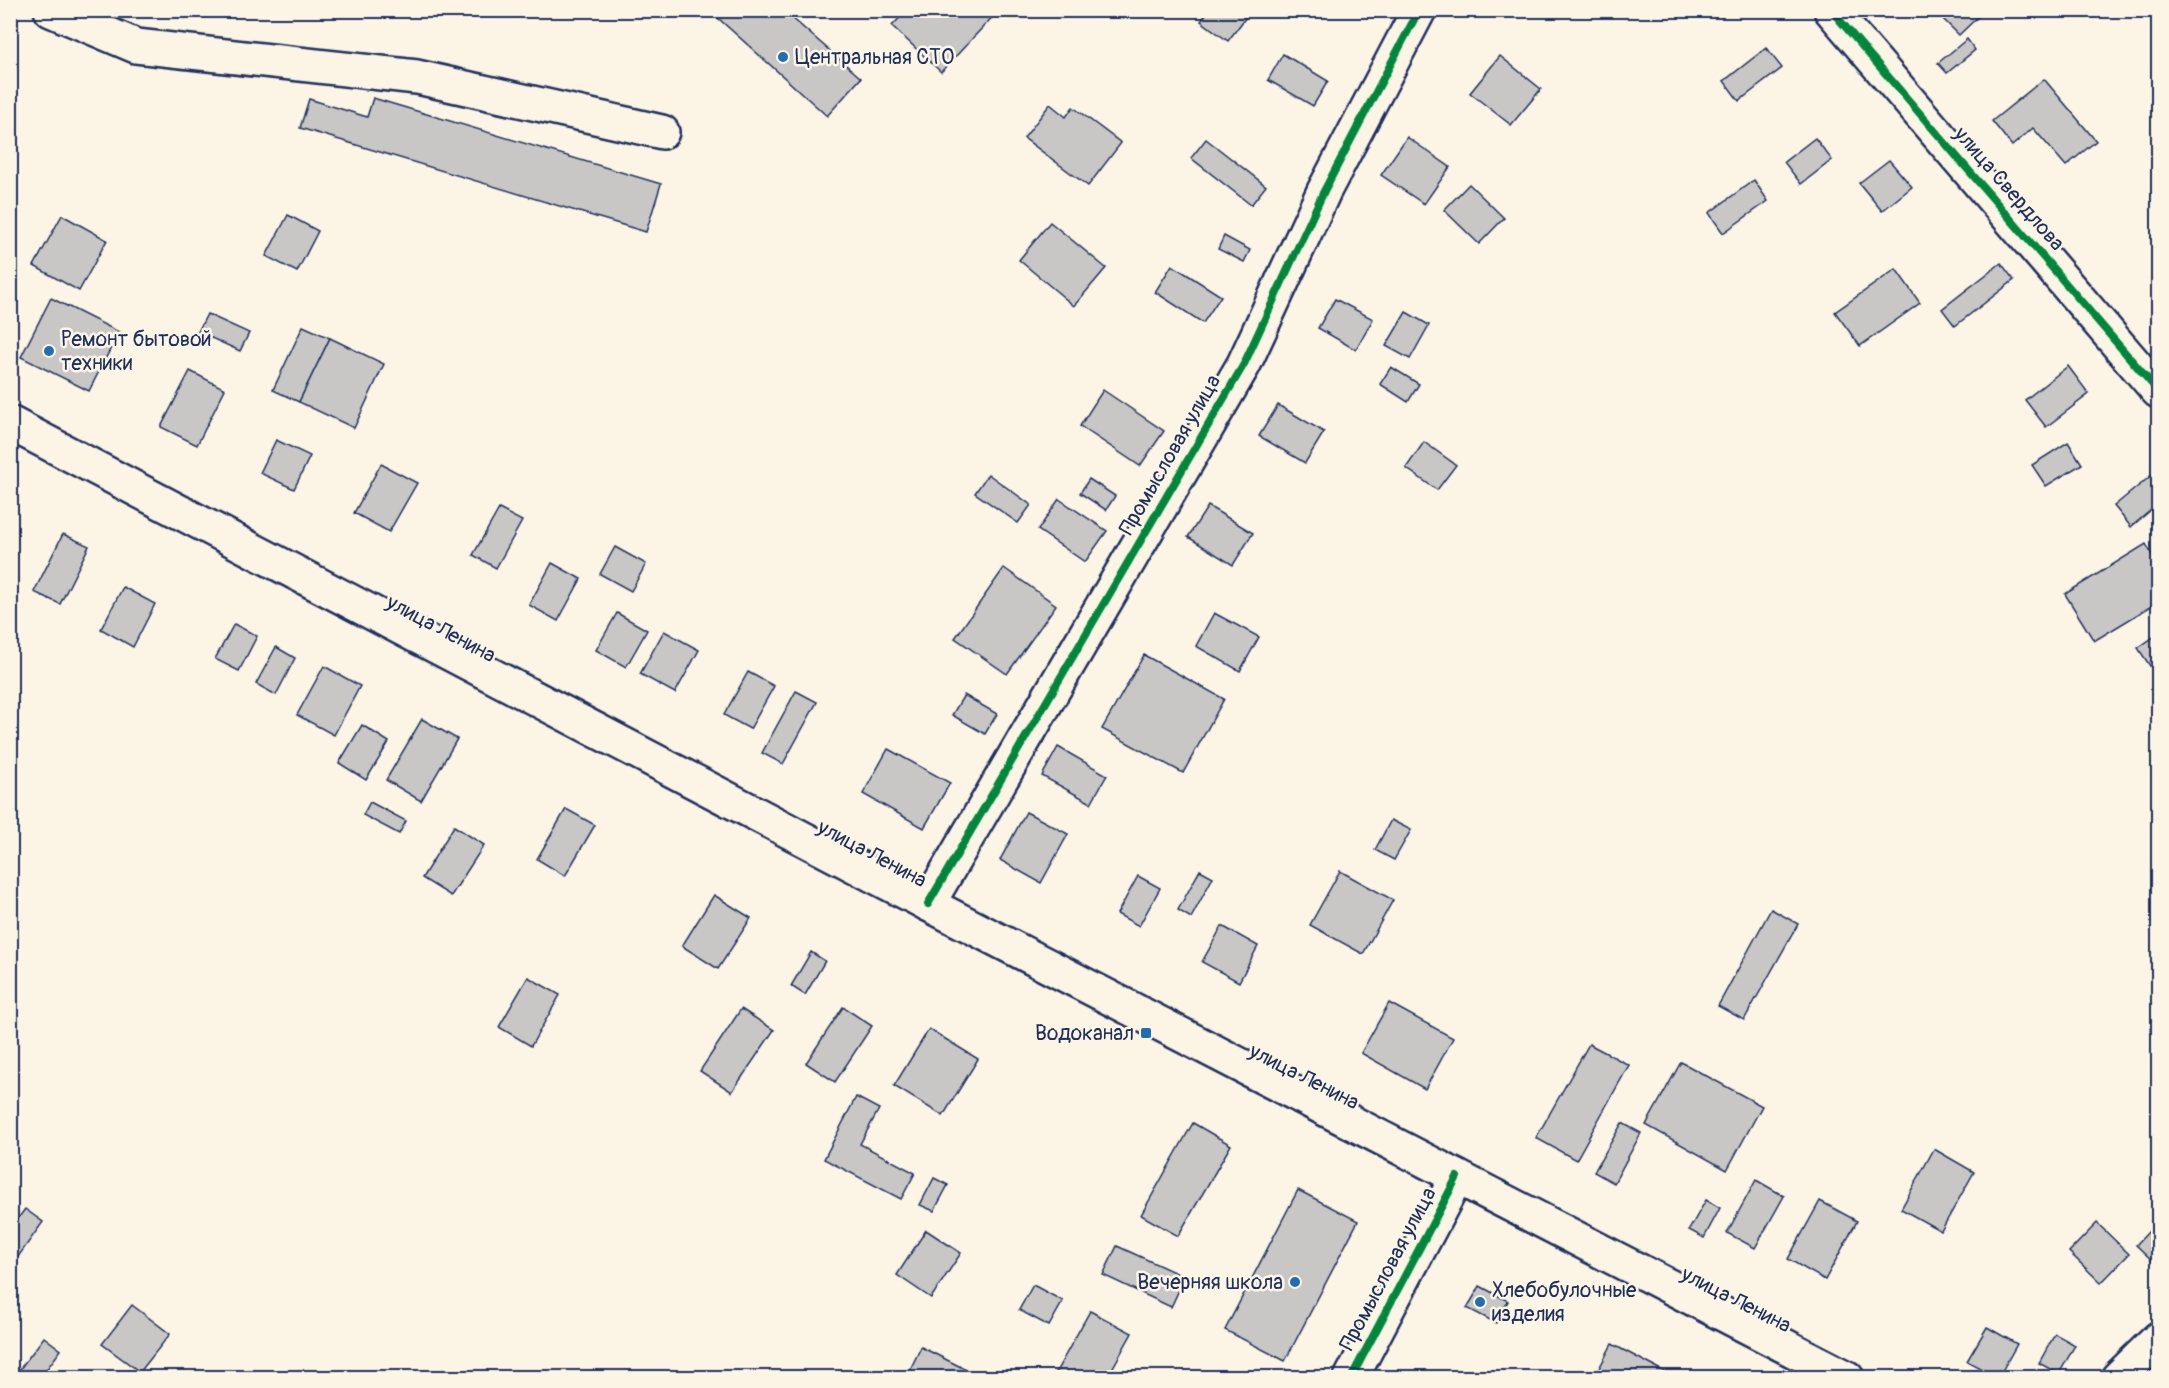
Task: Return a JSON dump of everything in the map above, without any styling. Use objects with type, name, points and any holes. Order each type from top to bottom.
[{"type":"main road","points":[[51,10],[136,46],[417,76],[662,132]]},
{"type":"main road","name":"Промысловая улица","points":[[928,904],[1244,364],[1324,191],[1419,10]]},
{"type":"main road","name":"улица Свердлова","points":[[1831,10],[2158,391]]},
{"type":"main road","name":"улица Ленина","points":[[10,423],[928,904],[1847,1377]]},
{"type":"main road","name":"Промысловая улица","points":[[1351,1377],[1457,1176]]},
{"type":"main road","points":[[2118,1377],[2158,1339]]},
{"type":"building","points":[[709,10],[783,10],[861,78],[827,116]]},
{"type":"building","points":[[907,10],[999,10],[941,72],[892,26]]},
{"type":"building","points":[[1209,10],[1238,10],[1246,17],[1228,41],[1201,21]]},
{"type":"building","points":[[1948,10],[1985,10],[1959,35],[1941,17]]},
{"type":"building","points":[[1967,39],[1975,50],[1947,73],[1938,63]]},
{"type":"building","points":[[1766,48],[1782,68],[1739,101],[1724,81]]},
{"type":"building","points":[[1283,54],[1328,81],[1313,106],[1268,80]]},
{"type":"building","points":[[1500,56],[1541,89],[1511,125],[1470,93]]},
{"type":"building","points":[[2044,79],[2096,141],[2066,166],[2033,128],[2012,146],[1992,121]]},
{"type":"building","points":[[373,98],[661,184],[646,232],[300,128],[309,99],[367,117]]},
{"type":"building","points":[[1050,104],[1066,117],[1073,107],[1121,143],[1088,186],[1024,138]]},
{"type":"building","points":[[1407,137],[1450,167],[1424,204],[1381,175]]},
{"type":"building","points":[[1815,138],[1832,160],[1801,184],[1784,162]]},
{"type":"building","points":[[1206,139],[1266,186],[1251,205],[1191,158]]},
{"type":"building","points":[[1889,160],[1912,187],[1882,211],[1859,183]]},
{"type":"building","points":[[1754,180],[1768,201],[1723,233],[1709,213]]},
{"type":"building","points":[[1469,184],[1504,218],[1479,244],[1444,210]]},
{"type":"building","points":[[62,215],[107,240],[79,291],[34,266]]},
{"type":"building","points":[[288,215],[318,231],[297,272],[266,256]]},
{"type":"building","points":[[1050,222],[1106,268],[1074,306],[1019,260]]},
{"type":"building","points":[[1224,236],[1250,250],[1244,262],[1218,249]]},
{"type":"building","points":[[2001,263],[2014,280],[1955,326],[1942,309]]},
{"type":"building","points":[[1172,265],[1221,296],[1203,323],[1155,292]]},
{"type":"building","points":[[1896,269],[1920,303],[1860,346],[1835,312]]},
{"type":"building","points":[[51,298],[119,332],[89,391],[21,357]]},
{"type":"building","points":[[1335,299],[1373,319],[1356,350],[1318,328]]},
{"type":"building","points":[[1406,312],[1429,325],[1410,359],[1386,346]]},
{"type":"building","points":[[207,314],[249,333],[240,351],[198,332]]},
{"type":"building","points":[[303,326],[330,338],[299,402],[273,390]]},
{"type":"building","points":[[330,338],[384,364],[354,428],[299,402]]},
{"type":"building","points":[[2068,366],[2089,394],[2046,427],[2025,400]]},
{"type":"building","points":[[1391,367],[1419,384],[1408,402],[1380,384]]},
{"type":"building","points":[[190,371],[225,389],[197,445],[161,427]]},
{"type":"building","points":[[1103,390],[1164,431],[1140,466],[1080,426]]},
{"type":"building","points":[[1278,405],[1324,432],[1305,463],[1259,436]]},
{"type":"building","points":[[276,440],[310,456],[294,489],[260,473]]},
{"type":"building","points":[[1424,442],[1456,465],[1437,490],[1406,468]]},
{"type":"building","points":[[2068,442],[2082,464],[2046,486],[2032,465]]},
{"type":"building","points":[[381,464],[417,483],[389,532],[354,513]]},
{"type":"building","points":[[2158,470],[2158,504],[2131,527],[2114,506]]},
{"type":"building","points":[[988,474],[1031,505],[1018,523],[975,493]]},
{"type":"building","points":[[1089,479],[1115,496],[1106,510],[1080,493]]},
{"type":"building","points":[[1059,499],[1107,531],[1085,562],[1038,530]]},
{"type":"building","points":[[1208,506],[1253,533],[1233,565],[1188,537]]},
{"type":"building","points":[[499,509],[522,521],[496,568],[473,555]]},
{"type":"building","points":[[63,534],[89,546],[60,604],[34,592]]},
{"type":"building","points":[[2146,544],[2158,565],[2158,602],[2094,641],[2065,594]]},
{"type":"building","points":[[615,547],[646,564],[631,591],[600,574]]},
{"type":"building","points":[[552,563],[581,579],[558,621],[529,605]]},
{"type":"building","points":[[1004,568],[1056,605],[1007,674],[955,638]]},
{"type":"building","points":[[123,587],[155,604],[133,647],[101,629]]},
{"type":"building","points":[[617,613],[647,630],[626,667],[596,650]]},
{"type":"building","points":[[1214,613],[1259,637],[1240,671],[1196,646]]},
{"type":"building","points":[[234,624],[257,636],[239,671],[215,659]]},
{"type":"building","points":[[664,631],[699,650],[675,693],[640,674]]},
{"type":"building","points":[[2158,634],[2158,678],[2138,648]]},
{"type":"building","points":[[276,647],[295,658],[276,695],[256,684]]},
{"type":"building","points":[[1144,655],[1224,699],[1183,773],[1102,729]]},
{"type":"building","points":[[324,666],[360,686],[334,735],[297,715]]},
{"type":"building","points":[[748,672],[774,686],[750,729],[724,715]]},
{"type":"building","points":[[796,691],[817,702],[783,764],[762,753]]},
{"type":"building","points":[[964,695],[997,714],[985,734],[952,715]]},
{"type":"building","points":[[422,719],[457,739],[421,801],[386,780]]},
{"type":"building","points":[[362,725],[389,742],[366,780],[339,763]]},
{"type":"building","points":[[1058,747],[1107,775],[1091,803],[1042,776]]},
{"type":"building","points":[[888,749],[950,783],[924,828],[863,794]]},
{"type":"building","points":[[370,802],[406,821],[399,834],[363,815]]},
{"type":"building","points":[[566,809],[595,825],[565,876],[537,859]]},
{"type":"building","points":[[1026,812],[1068,834],[1041,883],[1000,860]]},
{"type":"building","points":[[1391,820],[1411,830],[1394,860],[1375,850]]},
{"type":"building","points":[[454,826],[484,845],[451,896],[422,878]]},
{"type":"building","points":[[1200,870],[1213,877],[1191,918],[1178,910]]},
{"type":"building","points":[[1340,871],[1393,900],[1363,954],[1310,925]]},
{"type":"building","points":[[1138,876],[1160,888],[1139,926],[1117,914]]},
{"type":"building","points":[[714,895],[751,918],[718,969],[682,946]]},
{"type":"building","points":[[1771,909],[1798,924],[1744,1020],[1718,1006]]},
{"type":"building","points":[[1222,926],[1258,946],[1239,982],[1202,962]]},
{"type":"building","points":[[811,952],[825,961],[805,995],[791,986]]},
{"type":"building","points":[[528,977],[560,995],[531,1046],[499,1027]]},
{"type":"building","points":[[1389,1003],[1453,1038],[1425,1089],[1361,1053]]},
{"type":"building","points":[[843,1007],[872,1026],[835,1082],[806,1063]]},
{"type":"building","points":[[741,1009],[774,1030],[732,1092],[700,1071]]},
{"type":"building","points":[[929,1029],[978,1059],[943,1116],[894,1086]]},
{"type":"building","points":[[1589,1044],[1629,1065],[1576,1160],[1536,1138]]},
{"type":"building","points":[[1681,1062],[1762,1106],[1727,1170],[1646,1125]]},
{"type":"building","points":[[856,1097],[879,1109],[860,1144],[915,1173],[901,1199],[824,1159]]},
{"type":"building","points":[[1193,1123],[1231,1145],[1178,1236],[1141,1215]]},
{"type":"building","points":[[1622,1123],[1641,1133],[1614,1183],[1594,1172]]},
{"type":"building","points":[[1934,1149],[1974,1172],[1941,1231],[1901,1209]]},
{"type":"building","points":[[934,1178],[948,1185],[934,1211],[920,1205]]},
{"type":"building","points":[[1756,1180],[1784,1196],[1755,1248],[1727,1233]]},
{"type":"building","points":[[1298,1190],[1358,1221],[1285,1361],[1225,1330]]},
{"type":"building","points":[[1706,1200],[1720,1208],[1704,1238],[1689,1230]]},
{"type":"building","points":[[1820,1201],[1857,1221],[1825,1280],[1788,1259]]},
{"type":"building","points":[[25,1209],[43,1222],[15,1261],[10,1257],[10,1229]]},
{"type":"building","points":[[2097,1223],[2129,1254],[2101,1283],[2069,1252]]},
{"type":"building","points":[[926,1230],[961,1253],[931,1298],[897,1275]]},
{"type":"building","points":[[2150,1230],[2158,1238],[2158,1266],[2136,1245]]},
{"type":"building","points":[[1117,1246],[1185,1277],[1171,1307],[1103,1275]]},
{"type":"building","points":[[1033,1285],[1063,1301],[1049,1326],[1019,1310]]},
{"type":"building","points":[[1480,1286],[1508,1301],[1496,1323],[1467,1308]]},
{"type":"building","points":[[132,1305],[170,1334],[140,1372],[102,1344]]},
{"type":"building","points":[[1090,1311],[1132,1333],[1107,1378],[1066,1378],[1056,1372]]},
{"type":"building","points":[[1987,1327],[2017,1344],[1998,1378],[1967,1361]]},
{"type":"building","points":[[2055,1334],[2075,1345],[2059,1374],[2039,1363]]},
{"type":"building","points":[[44,1337],[61,1350],[40,1378],[13,1378]]},
{"type":"building","points":[[1612,1344],[1676,1378],[1594,1378]]},
{"type":"building","points":[[921,1347],[983,1378],[906,1378]]},
{"type":"cycle path","points":[[928,904],[1244,364],[1324,191],[1419,10]]},
{"type":"cycle path","points":[[1831,10],[2158,391]]},
{"type":"cycle path","points":[[1351,1378],[1457,1177]]},
{"type":"place","name":"Центральная СТО","points":[[783,57]]},
{"type":"place","name":"Ремонт бытовой техники","points":[[49,351]]},
{"type":"place","name":"Водоканал","points":[[1146,1033]]},
{"type":"place","name":"Вечерняя школа","points":[[1295,1282]]},
{"type":"place","name":"Хлебобулочные изделия","points":[[1480,1302]]}]
